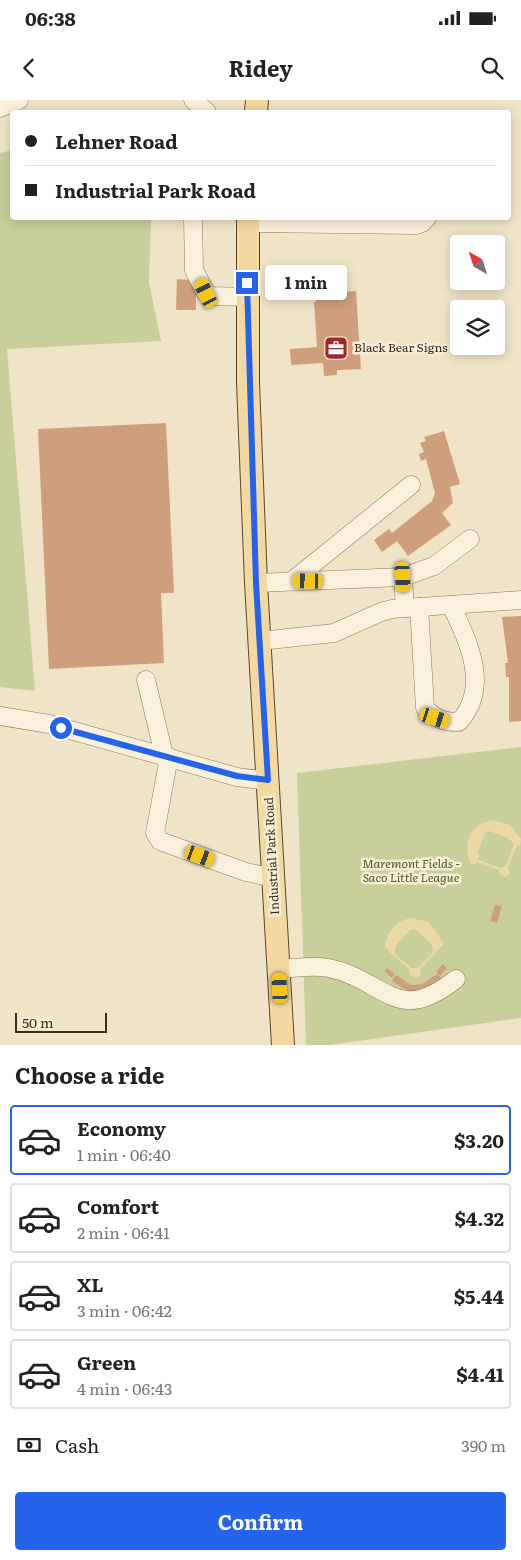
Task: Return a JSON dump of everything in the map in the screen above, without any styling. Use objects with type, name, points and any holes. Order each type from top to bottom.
[{"type":"main road","name":"Industrial Park Road","points":[[248,220],[247,297],[256,583],[283,1045]]},
{"type":"street","points":[[0,108],[19,100]]},
{"type":"street","points":[[193,100],[205,110]]},
{"type":"street","points":[[193,220],[194,270],[206,293],[210,296],[247,297]]},
{"type":"street","points":[[248,220],[324,220],[417,225],[425,220]]},
{"type":"street","points":[[292,581],[411,485]]},
{"type":"street","points":[[256,583],[403,577],[434,566],[470,539]]},
{"type":"street","points":[[403,577],[412,607],[425,708],[435,718],[446,722],[459,722],[468,712],[471,703],[475,670],[471,650],[451,605]]},
{"type":"street","points":[[260,641],[334,633],[380,612],[412,607],[521,600]]},
{"type":"street","points":[[146,680],[166,756],[155,833],[160,841],[246,872],[274,878]]},
{"type":"street","points":[[0,716],[49,724],[237,776],[268,780]]},
{"type":"street","points":[[279,970],[309,966],[330,968],[395,997],[412,1001],[433,995],[456,979]]},
{"type":"green space","points":[[10,150],[10,220],[151,220],[149,282],[161,341],[7,349],[35,691],[0,687],[0,153]]},
{"type":"green space","name":"Maremont Fields - Saco Little League","points":[[521,747],[521,1018],[330,1045],[306,1045],[297,773]]},
{"type":"sand","points":[[493,820],[510,825],[521,839],[520,846],[517,845],[508,867],[510,873],[506,877],[500,874],[499,870],[477,862],[475,865],[471,864],[468,857],[467,849],[470,836],[474,830],[485,822]],"holes":[[[489,831],[508,838],[514,844],[506,866],[500,868],[478,860],[480,855],[477,853],[485,833]]]},
{"type":"sand","points":[[411,918],[429,922],[444,944],[420,969],[421,974],[417,978],[410,975],[410,970],[385,948],[389,932],[405,919]],"holes":[[[415,929],[432,945],[433,952],[418,968],[411,968],[395,954],[395,947],[410,930]]]},
{"type":"building","points":[[177,279],[196,280],[196,310],[176,310]]},
{"type":"building","points":[[356,291],[361,369],[337,370],[337,375],[324,376],[323,363],[291,365],[290,349],[317,347],[315,294]]},
{"type":"building","points":[[166,423],[174,593],[161,593],[164,663],[49,669],[38,429]]},
{"type":"building","points":[[444,431],[460,484],[450,487],[453,503],[442,513],[451,525],[408,556],[397,541],[382,552],[374,540],[389,529],[392,533],[432,501],[435,493],[426,459],[421,461],[419,454],[424,452],[420,443],[426,441],[424,437]]},
{"type":"building","points":[[521,616],[521,721],[509,722],[509,677],[506,677],[505,663],[508,663],[502,617]]},
{"type":"building","points":[[495,905],[502,906],[497,923],[490,921]]},
{"type":"building","points":[[443,964],[447,968],[440,976],[436,972]]},
{"type":"building","points":[[387,968],[395,974],[392,978],[384,971]]},
{"type":"building","points":[[437,974],[441,978],[425,990],[409,992],[392,981],[396,975],[411,985],[422,984]]},
{"type":"place","name":"Black Bear Signs","points":[[336,348]]},
{"type":"route","points":[[61,728],[237,776],[268,780],[256,583],[248,383],[247,283]]}]
